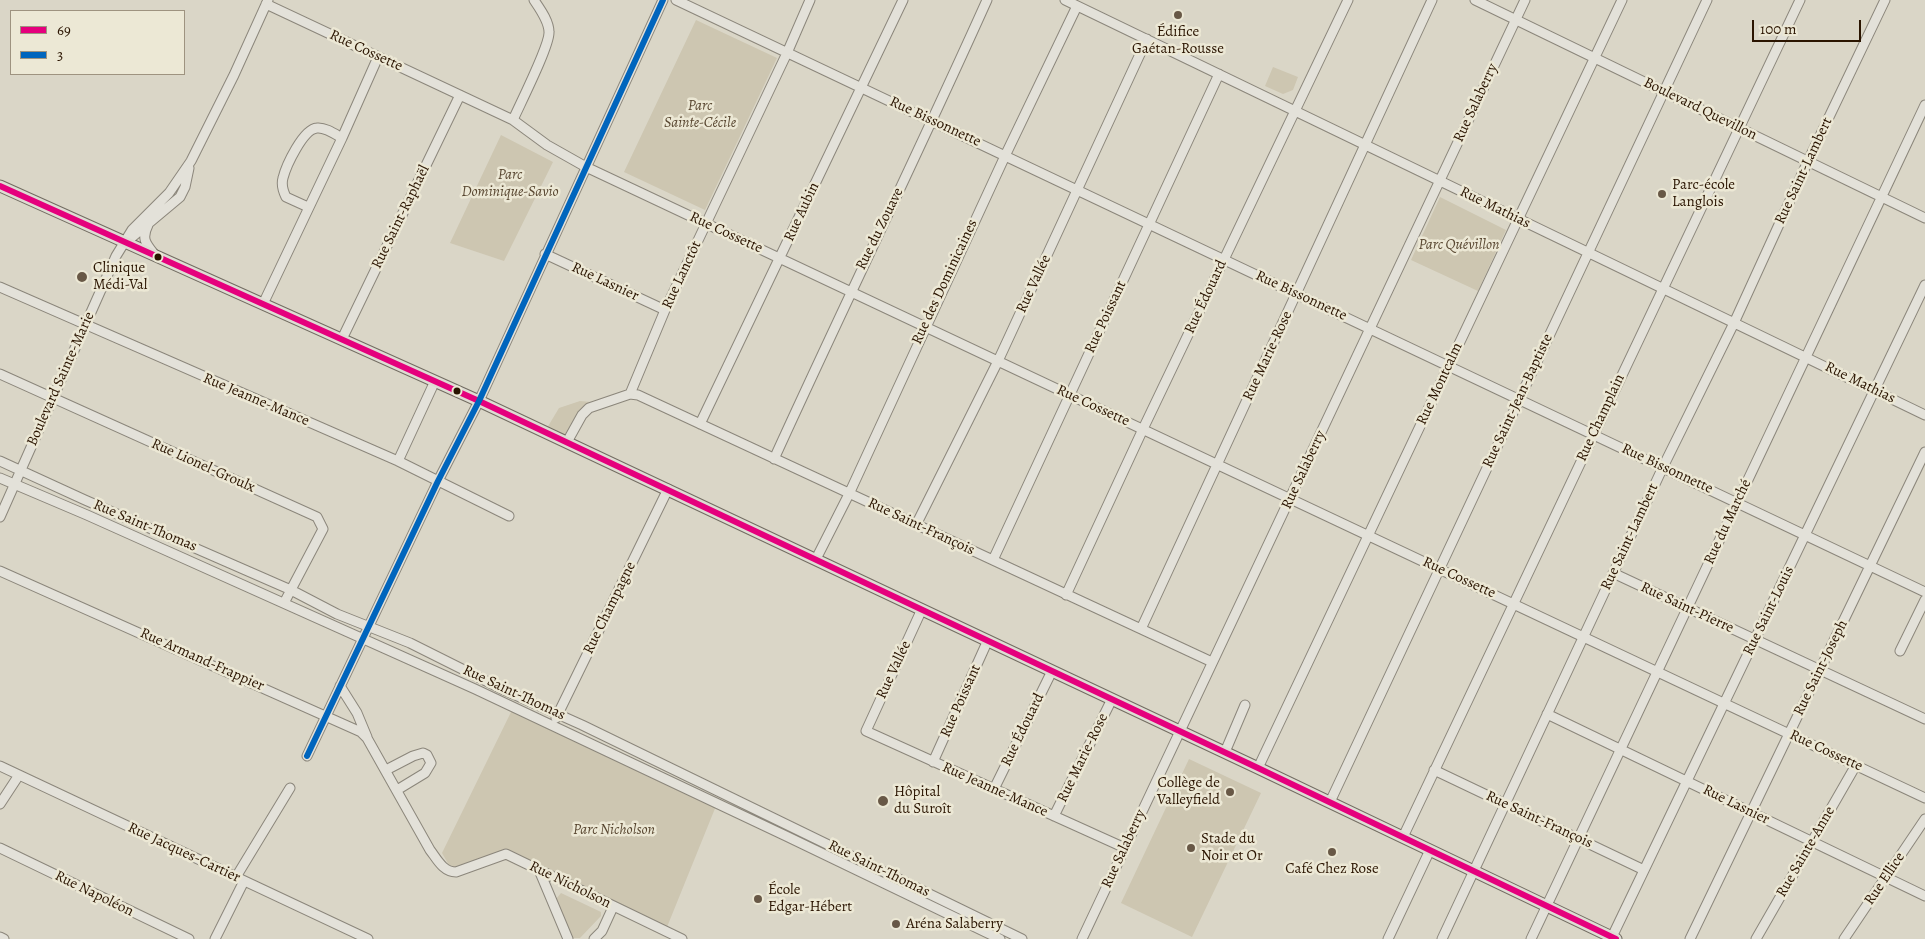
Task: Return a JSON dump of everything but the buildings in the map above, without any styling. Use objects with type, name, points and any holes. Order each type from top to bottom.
[{"type":"main road","points":[[0,186],[479,400],[1614,938]]},
{"type":"street","points":[[513,120],[550,33],[547,21],[534,0]]},
{"type":"street","points":[[308,756],[438,481],[479,400],[663,0]]},
{"type":"street","name":"Rue Bissonnette","points":[[676,0],[1925,592]]},
{"type":"street","name":"Rue Lanctôt","points":[[630,394],[665,310],[787,53],[810,0]]},
{"type":"street","name":"Rue Aubin","points":[[700,424],[903,0]]},
{"type":"street","name":"Rue du Zouave","points":[[774,459],[987,0]]},
{"type":"street","name":"Rue Mathias","points":[[1065,0],[1925,415]]},
{"type":"street","name":"Rue Édouard","points":[[1066,595],[1143,429],[1348,0]]},
{"type":"street","name":"Rue Marie-Rose","points":[[1141,629],[1432,0]]},
{"type":"street","name":"Boulevard Quevillon","points":[[1475,0],[1925,218]]},
{"type":"street","name":"Rue Salaberry","points":[[1082,939],[1525,0]]},
{"type":"street","name":"Rue Montcalm","points":[[1258,768],[1622,0]]},
{"type":"street","name":"Rue Saint-Jean-Baptiste","points":[[1330,802],[1707,0]]},
{"type":"street","name":"Rue Champlain","points":[[1402,837],[1800,0]]},
{"type":"street","name":"Rue Saint-Lambert","points":[[1442,939],[1583,636],[1734,323],[1808,161],[1885,0]]},
{"type":"street","name":"Rue Cossette","points":[[267,2],[378,57],[513,120],[547,144],[586,167],[1925,798]]},
{"type":"street","name":"Boulevard Sainte-Marie","points":[[0,517],[116,256],[132,230],[168,193],[191,161],[234,75],[267,2]]},
{"type":"street","name":"Rue des Dominicaines","points":[[816,559],[849,494],[924,326],[1077,6]]},
{"type":"street","name":"Rue Vallée","points":[[916,525],[998,361],[1147,40]]},
{"type":"street","points":[[263,304],[342,138],[378,57]]},
{"type":"street","name":"Rue Poissant","points":[[993,560],[1219,74]]},
{"type":"street","name":"Rue Saint-Raphaël","points":[[342,339],[460,95]]},
{"type":"street","name":"Rue du Marché","points":[[1531,939],[1925,104]]},
{"type":"street","points":[[308,207],[286,197],[282,187],[282,179],[300,140],[306,133],[315,128],[322,128],[342,138]]},
{"type":"street","name":"Boulevard Sainte-Marie","points":[[125,242],[180,196],[185,187],[191,161]]},
{"type":"street","points":[[149,223],[144,233],[145,241],[155,256]]},
{"type":"street","name":"Rue Lasnier","points":[[545,254],[665,310]]},
{"type":"street","name":"Rue Saint-Louis","points":[[1614,938],[1644,870],[1925,285]]},
{"type":"street","name":"Rue Jeanne-Mance","points":[[0,287],[85,326],[398,461],[509,516]]},
{"type":"street","name":"Rue Lionel-Groulx","points":[[0,374],[317,517],[323,529],[284,603]]},
{"type":"street","points":[[398,461],[435,381]]},
{"type":"street","points":[[567,442],[582,415],[589,408],[630,394]]},
{"type":"street","name":"Rue Saint-François","points":[[630,394],[638,395],[1212,662]]},
{"type":"street","name":"Rue Saint-Joseph","points":[[1690,939],[1925,452]]},
{"type":"street","name":"Rue Saint-Thomas","points":[[0,460],[85,500],[291,590],[337,614],[410,644],[582,725],[1022,939]]},
{"type":"street","name":"Rue Saint-Thomas","points":[[0,478],[284,603],[552,726],[716,803],[988,937],[1000,939]]},
{"type":"street","name":"Rue Champagne","points":[[552,726],[668,489]]},
{"type":"street","name":"Rue Armand-Frappier","points":[[0,571],[326,716],[361,732],[368,738]]},
{"type":"street","name":"Rue Saint-Pierre","points":[[1613,573],[1925,719]]},
{"type":"street","points":[[1900,651],[1925,600]]},
{"type":"street","name":"Rue Vallée","points":[[866,731],[922,609]]},
{"type":"street","name":"Rue Poissant","points":[[933,762],[988,640]]},
{"type":"street","name":"Rue Édouard","points":[[994,789],[1052,671]]},
{"type":"street","points":[[340,686],[357,713],[368,738],[397,790],[424,773],[430,763],[429,758],[427,755],[419,754],[386,770]]},
{"type":"street","name":"Rue Marie-Rose","points":[[1054,816],[1112,699]]},
{"type":"street","points":[[1225,752],[1246,705]]},
{"type":"street","name":"Rue Lasnier","points":[[1547,714],[1925,896]]},
{"type":"street","name":"Rue Jeanne-Mance","points":[[866,731],[1125,848]]},
{"type":"street","name":"Rue Sainte-Anne","points":[[1756,939],[1856,765]]},
{"type":"street","name":"Rue Jacques-Cartier","points":[[0,766],[368,939]]},
{"type":"street","name":"Rue Saint-François","points":[[1434,770],[1644,870]]},
{"type":"street","points":[[0,804],[20,775]]},
{"type":"street","points":[[215,939],[240,879],[290,788]]},
{"type":"street","name":"Rue Nicholson","points":[[397,790],[440,863],[451,872],[456,872],[502,854],[540,870],[672,937],[682,939]]},
{"type":"street","points":[[716,803],[721,793]]},
{"type":"street","name":"Rue Ellice","points":[[1844,939],[1887,878],[1925,819]]},
{"type":"street","name":"Rue Napoléon","points":[[0,848],[189,939]]},
{"type":"street","points":[[1388,939],[1430,850]]},
{"type":"street","points":[[540,870],[568,939]]},
{"type":"street","points":[[594,939],[602,932],[613,907]]},
{"type":"street","points":[[0,937],[4,939]]},
{"type":"green space","name":"Parc Sainte-Cécile","points":[[696,20],[777,58],[705,210],[624,172]]},
{"type":"green space","points":[[1273,67],[1298,77],[1293,90],[1283,94],[1265,86]]},
{"type":"green space","name":"Parc Dominique-Savio","points":[[501,135],[553,162],[504,261],[450,243]]},
{"type":"green space","name":"Parc Quévillon","points":[[1440,197],[1506,230],[1478,291],[1411,260]]},
{"type":"green space","points":[[580,401],[591,402],[580,414],[567,437],[547,428],[559,408]]},
{"type":"green space","name":"Parc Nicholson","points":[[512,710],[716,806],[667,927],[506,851],[456,872],[450,867],[442,853]]},
{"type":"green space","name":"Stade du Noir et Or","points":[[1189,759],[1261,793],[1192,937],[1121,903]]},
{"type":"green space","points":[[561,893],[601,912],[601,916],[580,938],[572,938],[557,906],[556,899]]},
{"type":"transit line","name":"3","points":[[307,756],[438,481],[479,401],[663,0]]},
{"type":"transit line","name":"69","points":[[0,186],[479,401],[1616,939]]},
{"type":"place","name":"Édifice Gaétan-Rousse","points":[[1178,15]]},
{"type":"place","name":"Parc-école Langlois","points":[[1662,194]]},
{"type":"place","name":"Clinique Médi-Val","points":[[82,277]]},
{"type":"place","name":"Collège de Valleyfield","points":[[1230,792]]},
{"type":"place","name":"Hôpital du Suroît","points":[[883,801]]},
{"type":"place","name":"Stade du Noir et Or","points":[[1191,848]]},
{"type":"place","name":"Café Chez Rose","points":[[1332,852]]},
{"type":"place","name":"École Edgar-Hébert","points":[[758,899]]},
{"type":"place","name":"Aréna Salaberry","points":[[896,924]]}]
